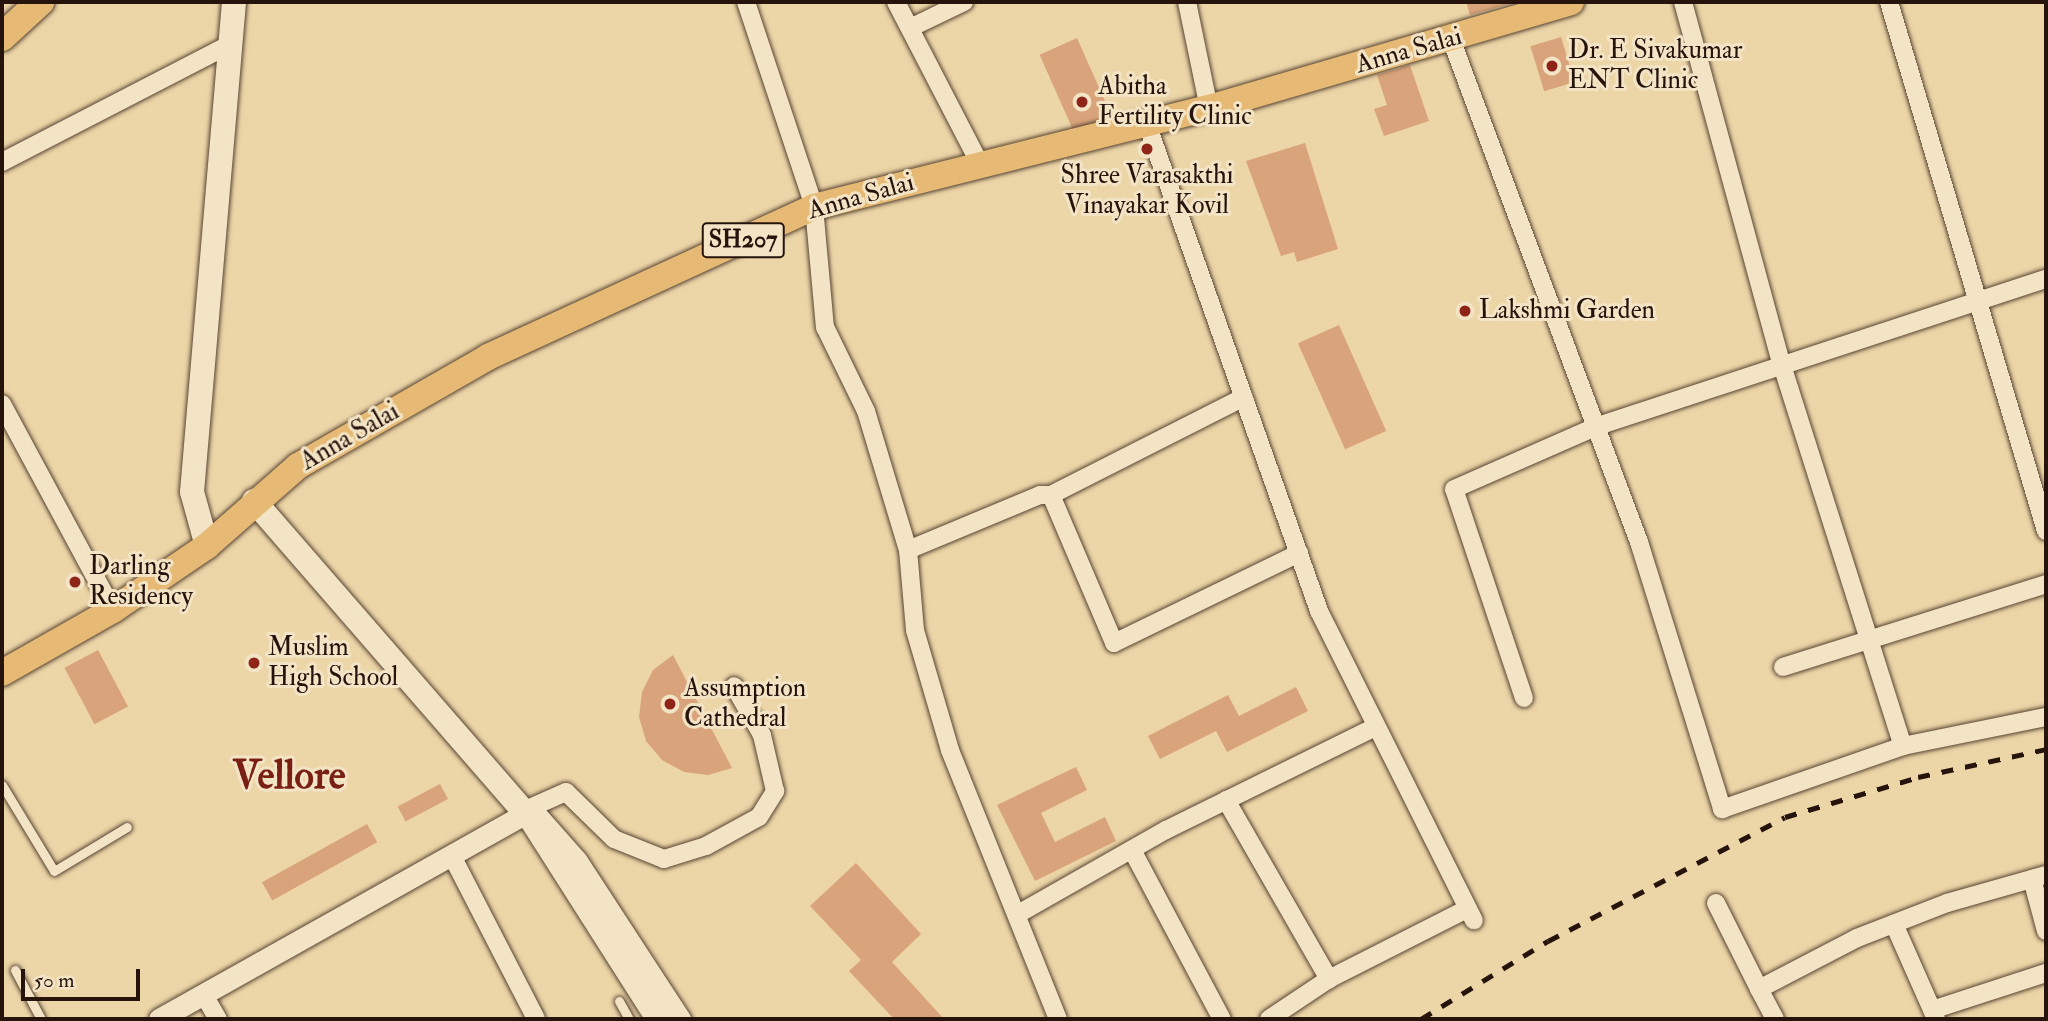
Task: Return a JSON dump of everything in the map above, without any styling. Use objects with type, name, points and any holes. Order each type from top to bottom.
[{"type":"highway","points":[[2,37],[40,2]]},
{"type":"main road","points":[[206,547],[192,492],[233,43],[234,2]]},
{"type":"main road","name":"Anna Salai","points":[[2,673],[113,610],[206,547],[254,501],[298,466],[488,357],[814,207],[1146,121],[1209,108],[1451,39],[1567,2]]},
{"type":"main road","points":[[254,501],[542,834],[658,1019]]},
{"type":"street","points":[[746,2],[814,207],[825,327],[866,411],[908,550],[915,630],[950,750],[1058,1019]]},
{"type":"street","points":[[896,2],[980,164]]},
{"type":"street","points":[[911,28],[964,2]]},
{"type":"street","points":[[1186,2],[1209,108]]},
{"type":"street","points":[[1684,2],[1781,362],[1903,746]]},
{"type":"street","points":[[1889,2],[1980,298],[2046,531]]},
{"type":"street","points":[[1451,39],[1639,542],[1722,809],[1903,746],[2046,717]]},
{"type":"street","points":[[2,162],[233,43]]},
{"type":"street","points":[[1146,121],[1319,611],[1471,915],[1329,979],[1269,1019]]},
{"type":"street","points":[[1524,698],[1454,489],[1597,428],[1781,362],[2046,279]]},
{"type":"street","points":[[908,550],[1040,495],[1051,495],[1244,397]]},
{"type":"street","points":[[2,404],[113,610]]},
{"type":"street","points":[[1051,495],[1114,643],[1299,553]]},
{"type":"street","points":[[1783,667],[2046,584]]},
{"type":"street","points":[[159,1019],[452,856],[523,811],[566,792],[614,839],[664,859],[706,846],[759,817],[775,791],[762,734],[734,687]]},
{"type":"street","points":[[1018,914],[1226,800],[1375,727]]},
{"type":"street","points":[[1226,800],[1329,979]]},
{"type":"street","points":[[523,811],[539,814],[578,861],[680,1019]]},
{"type":"street","points":[[1132,850],[1222,1019]]},
{"type":"street","points":[[452,856],[536,1019]]},
{"type":"street","points":[[1759,989],[1894,924],[2039,877],[2046,930]]},
{"type":"street","points":[[1716,903],[1775,1019]]},
{"type":"street","points":[[1894,924],[1934,1015],[2046,973]]},
{"type":"street","points":[[204,995],[218,1019]]},
{"type":"lane","points":[[2,785],[54,872],[127,827]]},
{"type":"lane","points":[[15,970],[40,1019]]},
{"type":"lane","points":[[619,1001],[629,1019]]},
{"type":"building","points":[[1466,2],[1516,2],[1470,15]]},
{"type":"building","points":[[1561,37],[1575,82],[1544,91],[1530,46]]},
{"type":"building","points":[[1077,38],[1112,116],[1074,132],[1040,55]]},
{"type":"building","points":[[1410,65],[1429,121],[1384,136],[1374,109],[1387,105],[1377,75]]},
{"type":"building","points":[[1305,143],[1338,249],[1297,262],[1294,252],[1281,256],[1246,161]]},
{"type":"building","points":[[1339,325],[1386,431],[1345,449],[1298,343]]},
{"type":"building","points":[[98,650],[128,707],[94,724],[64,668]]},
{"type":"building","name":"Assumption Cathedral","points":[[673,655],[732,768],[708,775],[684,772],[662,760],[646,741],[639,717],[642,692],[653,670]]},
{"type":"building","points":[[1296,687],[1308,711],[1227,752],[1216,731],[1160,759],[1148,736],[1228,695],[1239,716]]},
{"type":"building","points":[[1076,767],[1087,790],[1041,813],[1055,842],[1105,817],[1116,841],[1035,881],[997,805]]},
{"type":"building","points":[[440,784],[448,799],[406,822],[398,807]]},
{"type":"building","points":[[367,824],[377,842],[272,901],[262,882]]},
{"type":"building","points":[[856,863],[921,934],[892,962],[944,1019],[894,1019],[849,971],[861,960],[810,906]]},
{"type":"railway","points":[[1421,1019],[1548,941],[1785,817],[1918,777],[2046,749]]},
{"type":"place","name":"Dr. E Sivakumar ENT Clinic","points":[[1552,66]]},
{"type":"place","name":"Abitha Fertility Clinic","points":[[1082,102]]},
{"type":"place","name":"Shree Varasakthi Vinayakar Kovil","points":[[1147,149]]},
{"type":"place","name":"Lakshmi Garden","points":[[1465,311]]},
{"type":"place","name":"Darling Residency","points":[[75,582]]},
{"type":"place","name":"Muslim High School","points":[[254,663]]},
{"type":"place","name":"Assumption Cathedral","points":[[670,704]]},
{"type":"district","name":"Vellore","points":[[289,776]]}]
